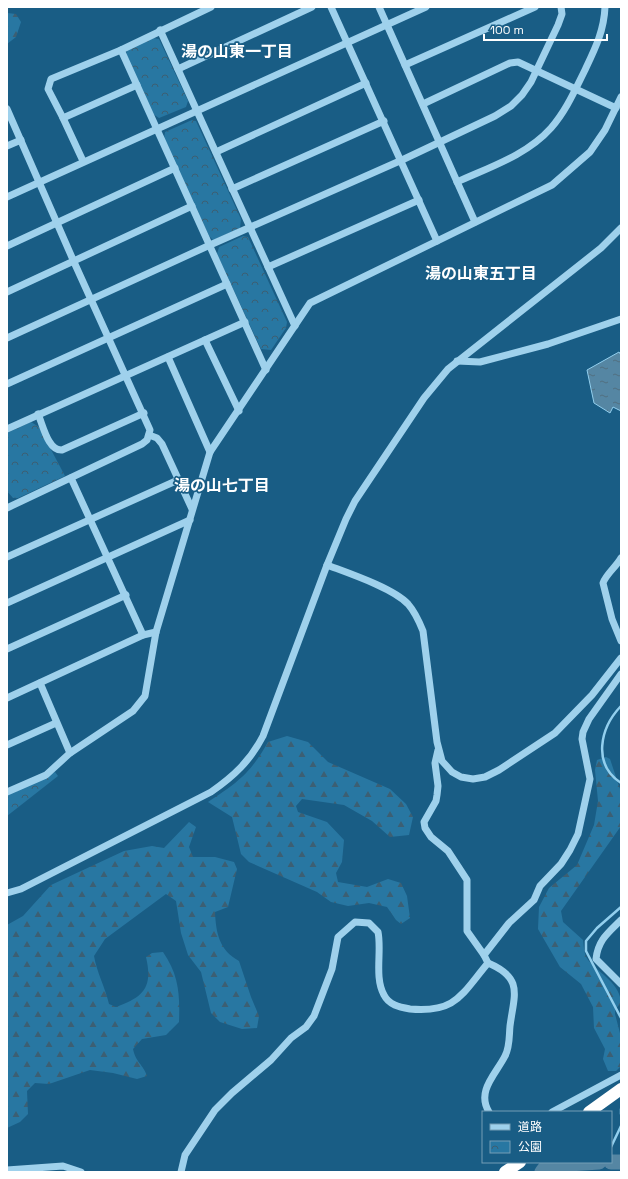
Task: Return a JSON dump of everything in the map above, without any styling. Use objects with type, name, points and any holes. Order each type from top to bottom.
[{"type":"highway","points":[[590,1111],[621,1089]]},
{"type":"highway","points":[[505,1172],[518,1163]]},
{"type":"street","points":[[83,161],[48,89],[51,79],[121,50],[160,30],[211,7]]},
{"type":"street","points":[[178,69],[312,7]]},
{"type":"street","points":[[331,7],[402,160],[437,241]]},
{"type":"street","points":[[378,7],[475,222]]},
{"type":"street","points":[[7,197],[83,161],[426,7]]},
{"type":"street","points":[[405,65],[535,7]]},
{"type":"street","points":[[7,338],[210,245],[402,160],[495,116],[511,106],[522,95],[537,70],[558,25],[562,14],[561,7]]},
{"type":"street","points":[[457,182],[510,158],[533,144],[556,122],[575,90],[604,27],[605,7]]},
{"type":"street","points":[[160,30],[295,326]]},
{"type":"street","points":[[121,50],[266,370]]},
{"type":"street","points":[[423,104],[510,63],[518,62],[616,108]]},
{"type":"street","points":[[216,152],[366,83]]},
{"type":"street","points":[[63,118],[137,85]]},
{"type":"street","points":[[7,792],[46,775],[70,752],[133,712],[145,696],[156,632],[210,452],[310,303],[552,185],[574,168],[590,152],[605,130],[621,97]]},
{"type":"street","points":[[7,109],[74,262],[144,413],[150,430],[150,435],[142,444],[71,478],[8,505]]},
{"type":"street","points":[[232,189],[384,121]]},
{"type":"street","points":[[7,146],[21,140]]},
{"type":"street","points":[[7,246],[175,168]]},
{"type":"street","points":[[268,267],[419,200]]},
{"type":"street","points":[[7,292],[192,206]]},
{"type":"street","points":[[7,893],[21,889],[205,795],[227,780],[241,767],[253,754],[263,736],[327,565],[346,519],[356,501],[424,398],[448,369],[457,361],[601,248],[621,228]]},
{"type":"street","points":[[7,384],[227,284]]},
{"type":"street","points":[[457,361],[480,362],[548,344],[621,319]]},
{"type":"street","points":[[7,429],[245,322]]},
{"type":"street","points":[[205,340],[239,410]]},
{"type":"street","points":[[168,357],[210,452]]},
{"type":"street","points":[[38,414],[52,446],[58,451],[144,413]]},
{"type":"street","points":[[150,435],[157,438],[162,444],[192,509]]},
{"type":"street","points":[[71,478],[107,558],[126,595],[143,635]]},
{"type":"street","points":[[7,557],[178,480]]},
{"type":"street","points":[[7,603],[190,520]]},
{"type":"street","points":[[621,558],[613,571],[605,578],[603,583],[612,620],[621,642]]},
{"type":"street","points":[[327,565],[393,593],[407,603],[416,614],[423,631],[438,746],[442,761],[452,772],[461,777],[473,779],[485,777],[499,770],[556,733],[592,695],[621,658]]},
{"type":"street","points":[[7,649],[126,595]]},
{"type":"street","points":[[7,698],[143,635],[156,632]]},
{"type":"street","points":[[484,955],[509,923],[534,900],[540,886],[561,864],[578,834],[590,779],[582,740],[583,732],[589,719],[621,674]]},
{"type":"street","points":[[40,683],[56,723],[70,752]]},
{"type":"street","points":[[7,745],[56,723]]},
{"type":"street","points":[[438,746],[435,763],[438,786],[437,795],[436,801],[424,822],[425,828],[431,837],[448,851],[467,880],[467,931],[488,963],[500,968],[513,981],[516,992],[506,1056],[492,1074],[485,1097],[486,1108],[488,1111]]},
{"type":"street","points":[[621,920],[602,938],[597,947],[596,959],[621,984]]},
{"type":"street","points":[[181,1172],[185,1155],[215,1110],[232,1093],[271,1060],[291,1038],[306,1027],[314,1016],[332,969],[338,937],[354,922],[369,923],[378,932],[380,985],[384,995],[390,1003],[397,1007],[432,1010],[449,1005],[458,999],[488,963]]},
{"type":"street","points":[[554,1111],[621,1075]]},
{"type":"street","points":[[7,1170],[63,1166],[81,1172]]},
{"type":"green space","points":[[7,13],[16,14],[21,22],[16,37],[7,44]]},
{"type":"green space","points":[[153,38],[159,39],[188,101],[186,107],[159,118],[153,114],[126,55],[127,50]]},
{"type":"green space","points":[[192,120],[196,121],[241,219],[240,228],[213,240],[209,236],[164,139],[165,132]]},
{"type":"green space","points":[[243,236],[248,237],[287,322],[286,328],[271,350],[261,349],[217,254],[219,247]]},
{"type":"green space","points":[[31,422],[39,427],[65,476],[18,498],[13,498],[7,491],[7,433]]},
{"type":"green space","points":[[287,736],[308,742],[328,762],[390,789],[406,804],[413,817],[409,835],[390,837],[372,821],[344,805],[302,799],[296,806],[298,812],[327,822],[344,840],[342,862],[336,873],[338,882],[367,887],[388,879],[401,883],[407,896],[410,918],[401,924],[396,920],[387,907],[369,903],[348,906],[331,902],[317,892],[249,862],[241,854],[232,817],[208,802],[228,789],[249,770],[268,742]]},
{"type":"green space","points":[[606,757],[610,759],[621,792],[621,826],[561,911],[563,922],[583,940],[585,953],[588,960],[614,985],[618,991],[621,1004],[615,1009],[615,1014],[621,1037],[621,1066],[616,1071],[608,1071],[603,1059],[605,1049],[594,1028],[593,1007],[581,984],[560,967],[538,929],[539,907],[549,888],[577,865],[594,825],[598,801],[595,770],[597,760]]},
{"type":"green space","points":[[55,772],[58,776],[7,816],[7,795]]},
{"type":"green space","points":[[189,822],[196,827],[189,847],[193,857],[215,857],[234,862],[237,869],[228,907],[215,912],[216,927],[220,940],[227,952],[239,961],[259,1016],[257,1028],[242,1029],[220,1022],[211,1013],[201,972],[188,955],[181,933],[176,901],[166,894],[105,939],[94,956],[109,1004],[116,1007],[140,995],[144,990],[148,976],[146,957],[152,953],[163,952],[172,969],[179,994],[179,1022],[166,1035],[142,1039],[133,1049],[147,1076],[137,1079],[113,1073],[90,1070],[49,1084],[35,1083],[27,1091],[28,1114],[20,1122],[7,1128],[7,925],[23,916],[51,885],[124,851],[152,846],[164,848]]},
{"type":"water","points":[[619,352],[621,355],[621,411],[613,407],[610,413],[594,403],[587,370]]},
{"type":"waterway","points":[[621,706],[608,725],[602,746],[606,766],[612,775],[621,783]]},
{"type":"waterway","points":[[621,907],[597,928],[586,941],[586,951],[621,1018]]},
{"type":"waterway","points":[[621,1109],[621,1114]]},
{"type":"waterway","points":[[612,1145],[621,1126]]},
{"type":"waterway","points":[[612,1162],[621,1162]]},
{"type":"waterway","points":[[542,1172],[545,1168],[584,1163]]},
{"type":"district","name":"湯の山東一丁目","points":[[237,51]]},
{"type":"district","name":"湯の山東五丁目","points":[[481,273]]},
{"type":"district","name":"湯の山七丁目","points":[[222,485]]}]
